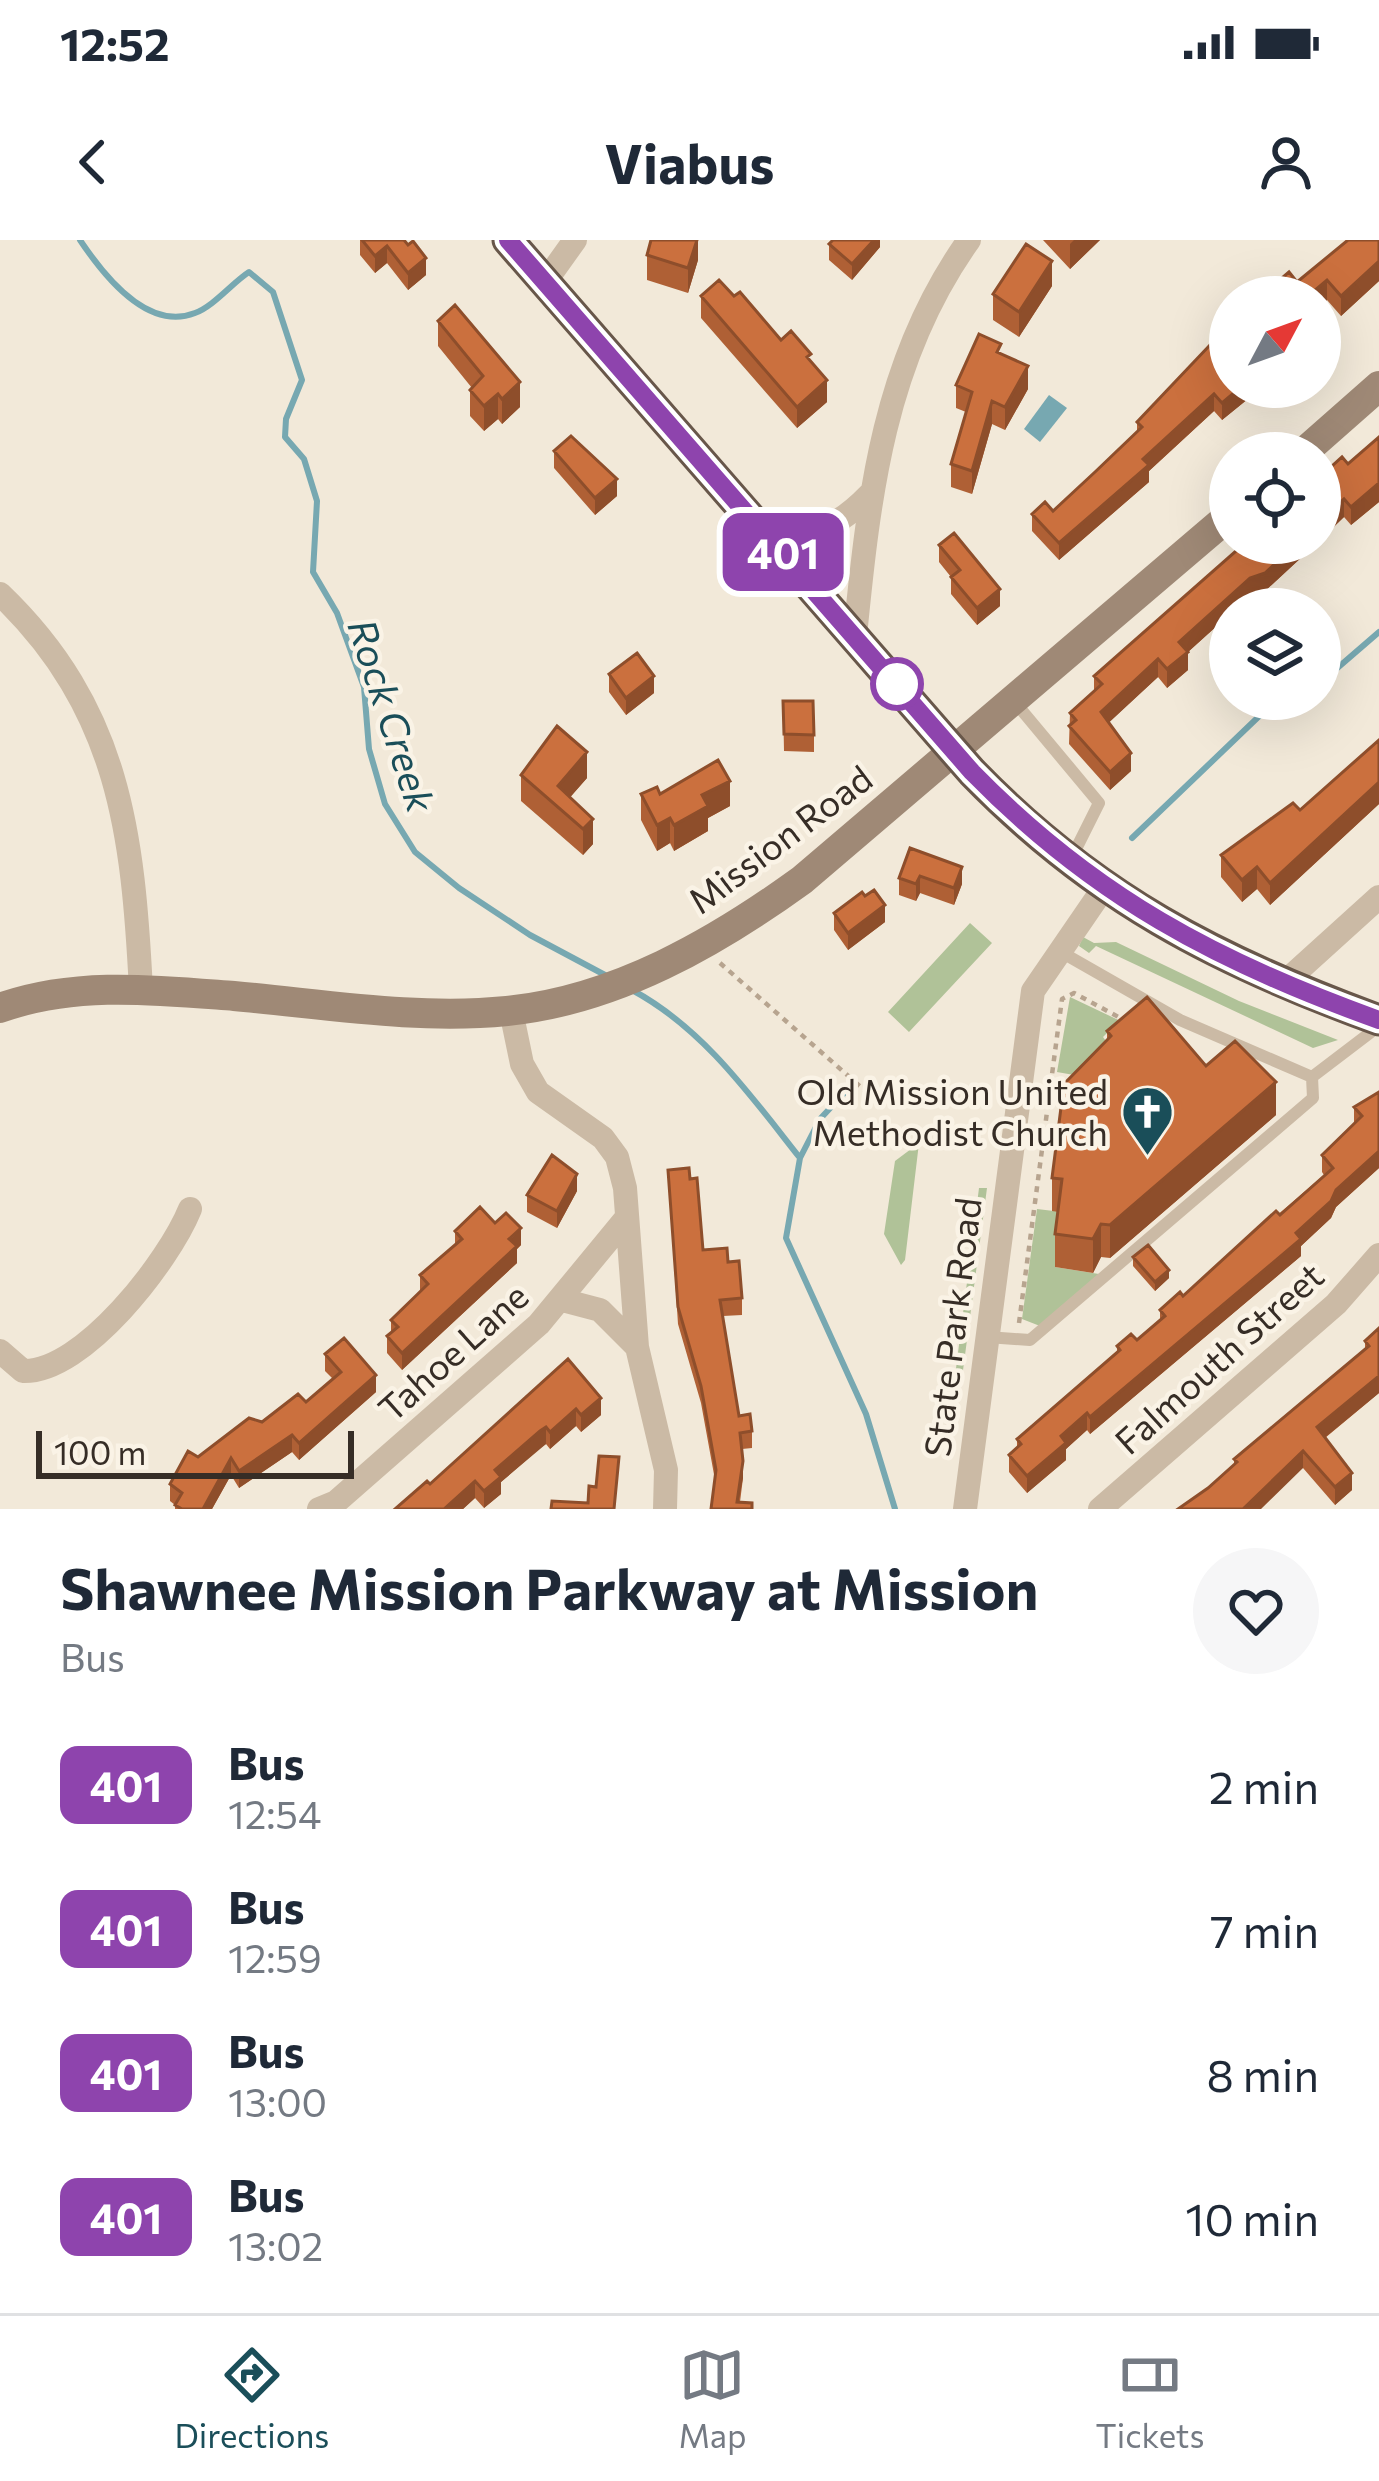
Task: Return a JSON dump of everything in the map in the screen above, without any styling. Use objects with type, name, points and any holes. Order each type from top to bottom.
[{"type":"highway","points":[[508,240],[953,751],[1069,862],[1166,927],[1379,1023]]},
{"type":"main road","points":[[1327,432],[1379,386]]},
{"type":"main road","name":"Mission Road","points":[[0,1008],[74,991],[141,990],[430,1012],[519,1008],[707,957],[1209,533]]},
{"type":"street","points":[[545,282],[575,240]]},
{"type":"street","points":[[855,636],[869,495],[909,346],[930,300],[969,240]]},
{"type":"street","points":[[762,529],[793,536],[826,530],[845,520],[869,495]]},
{"type":"street","points":[[0,595],[62,668],[118,780],[134,860],[141,990]]},
{"type":"street","name":"State Park Road","points":[[965,1509],[1033,991],[1103,889]]},
{"type":"street","points":[[1284,983],[1379,898]]},
{"type":"street","points":[[519,1008],[522,1064],[538,1092],[603,1138],[617,1157],[625,1188],[637,1348],[661,1436],[665,1509]]},
{"type":"street","points":[[0,1351],[23,1372],[43,1372],[67,1355],[155,1276],[190,1209]]},
{"type":"street","name":"Tahoe Lane","points":[[329,1507],[562,1300],[624,1221]]},
{"type":"street","name":"Falmouth Street","points":[[1100,1509],[1336,1304],[1379,1256]]},
{"type":"street","name":"Tahoe Lane","points":[[562,1300],[600,1310],[637,1348]]},
{"type":"lane","points":[[1013,700],[1099,803],[1069,862]]},
{"type":"lane","points":[[1060,951],[1180,1020],[1312,1077]]},
{"type":"lane","points":[[1312,1077],[1379,1023]]},
{"type":"lane","points":[[986,1337],[1030,1340],[1312,1098],[1312,1077]]},
{"type":"path","points":[[707,957],[871,1096]]},
{"type":"path","points":[[1016,1340],[1065,996],[1074,993],[1135,1026]]},
{"type":"path","points":[[1054,1077],[1063,1078]]},
{"type":"green space","points":[[970,923],[992,943],[909,1032],[888,1012]]},
{"type":"green space","points":[[1083,937],[1094,943],[1116,942],[1239,1001],[1338,1040],[1313,1048],[1096,946],[1089,953],[1079,946]]},
{"type":"green space","points":[[1070,997],[1131,1026],[1113,1027],[1103,1037],[1109,1045],[1074,1075],[1057,1072]]},
{"type":"green space","points":[[919,1143],[901,1265],[884,1234],[895,1161]]},
{"type":"green space","points":[[979,1188],[987,1188],[960,1393],[953,1392]]},
{"type":"green space","points":[[1037,1209],[1062,1212],[1055,1267],[1099,1274],[1040,1326],[1022,1319]]},
{"type":"water","points":[[1049,395],[1067,408],[1040,442],[1024,429]]},
{"type":"building","points":[[362,240],[404,240],[408,245],[413,241],[426,258],[408,273],[387,246],[375,256]]},
{"type":"building","points":[[651,240],[697,240],[688,268],[647,255]]},
{"type":"building","points":[[833,240],[874,240],[852,264],[829,244]]},
{"type":"building","points":[[1348,240],[1379,240],[1379,261],[1341,296],[1341,276],[1304,276]]},
{"type":"building","points":[[1026,244],[1052,261],[1019,312],[993,294]]},
{"type":"building","points":[[719,280],[734,296],[740,292],[781,340],[791,331],[827,380],[797,407],[701,296]]},
{"type":"building","points":[[455,305],[520,382],[502,399],[498,394],[484,406],[470,390],[483,376],[438,321]]},
{"type":"building","points":[[979,334],[1001,344],[997,352],[1028,366],[1005,407],[992,401],[972,471],[951,464],[972,392],[956,385]]},
{"type":"building","points":[[1209,346],[1209,399],[1143,459],[1149,465],[1059,543],[1032,514],[1045,502],[1053,511],[1142,427],[1137,422]]},
{"type":"building","points":[[571,436],[617,479],[595,498],[554,451]]},
{"type":"building","points":[[1379,437],[1379,483],[1351,507],[1344,499],[1341,502],[1341,458],[1348,464]]},
{"type":"building","points":[[954,533],[1000,589],[977,608],[951,577],[960,570],[939,545]]},
{"type":"building","points":[[1221,564],[1275,564],[1239,588],[1209,588],[1209,615],[1179,642],[1188,652],[1167,669],[1158,659],[1101,712],[1131,753],[1110,772],[1069,726],[1076,720],[1070,713],[1102,684],[1094,676]]},
{"type":"building","points":[[637,653],[654,676],[626,698],[609,674]]},
{"type":"building","points":[[783,701],[813,701],[814,735],[784,734]]},
{"type":"building","points":[[557,726],[587,752],[558,786],[593,819],[583,829],[521,775]]},
{"type":"building","points":[[1379,740],[1379,782],[1270,883],[1257,867],[1242,880],[1221,855],[1293,803],[1300,810]]},
{"type":"building","points":[[718,760],[730,781],[702,795],[708,806],[674,825],[670,818],[657,825],[641,794],[657,787],[660,794]]},
{"type":"building","points":[[910,848],[962,867],[954,888],[920,876],[916,884],[899,878]]},
{"type":"building","points":[[874,890],[885,905],[848,933],[834,913],[862,892],[865,896]]},
{"type":"building","name":"Old Mission United Methodist Church","points":[[1147,997],[1206,1066],[1235,1041],[1276,1082],[1110,1225],[1101,1224],[1093,1239],[1055,1234],[1062,1179],[1052,1178],[1064,1084],[1111,1036],[1107,1031]]},
{"type":"building","points":[[1379,1092],[1379,1151],[1296,1233],[1301,1239],[1090,1417],[1087,1413],[1061,1436],[1066,1443],[1027,1476],[1009,1455],[1021,1444],[1017,1439],[1120,1350],[1117,1346],[1131,1334],[1137,1340],[1165,1316],[1160,1310],[1180,1292],[1183,1296],[1276,1211],[1280,1215],[1333,1168],[1322,1155],[1362,1116],[1354,1107]]},
{"type":"building","points":[[552,1155],[577,1174],[557,1211],[527,1195]]},
{"type":"building","points":[[689,1168],[690,1179],[697,1178],[703,1250],[727,1248],[728,1262],[739,1261],[742,1298],[720,1300],[739,1416],[750,1414],[752,1431],[740,1433],[743,1461],[737,1502],[752,1503],[752,1509],[711,1509],[716,1470],[701,1386],[678,1307],[668,1170]]},
{"type":"building","points":[[480,1207],[495,1223],[506,1213],[521,1228],[509,1239],[517,1246],[402,1353],[387,1336],[398,1327],[391,1320],[428,1284],[420,1275],[462,1239],[455,1231]]},
{"type":"building","points":[[1148,1245],[1169,1270],[1155,1282],[1133,1257]]},
{"type":"building","points":[[1379,1328],[1379,1376],[1317,1427],[1352,1473],[1335,1487],[1303,1451],[1243,1509],[1178,1509],[1369,1346],[1365,1341]]},
{"type":"building","points":[[344,1338],[376,1375],[299,1443],[292,1435],[239,1471],[231,1458],[203,1509],[175,1505],[182,1493],[170,1484],[188,1451],[198,1457],[249,1418],[262,1422],[298,1394],[306,1402],[341,1372],[325,1354]]},
{"type":"building","points":[[568,1359],[601,1398],[581,1415],[576,1409],[550,1432],[546,1427],[540,1431],[495,1470],[501,1477],[484,1491],[475,1481],[444,1509],[395,1509],[427,1481],[430,1484]]},
{"type":"building","points":[[599,1456],[619,1457],[614,1509],[551,1509],[552,1501],[588,1503],[589,1486],[596,1487]]},
{"type":"waterway","name":"Rock Creek","points":[[80,240],[113,283],[160,314],[177,317],[202,310],[249,272],[273,292],[302,380],[286,419],[285,437],[304,459],[317,501],[313,572],[337,613],[364,687],[369,749],[385,804],[415,852],[459,888],[530,935],[605,975]]},
{"type":"waterway","points":[[1341,665],[1379,632]]},
{"type":"waterway","points":[[1132,838],[1255,720]]},
{"type":"waterway","name":"Rock Creek","points":[[632,990],[703,1044],[800,1158],[786,1238],[866,1414],[895,1509]]},
{"type":"waterway","points":[[800,1158],[820,1119],[847,1090]]},
{"type":"bus line","name":"401","points":[[508,240],[972,772],[1029,828],[1103,889],[1166,927],[1284,983],[1379,1020]]},
{"type":"place","name":"Old Mission United Methodist Church","points":[[1147,1157]]}]
